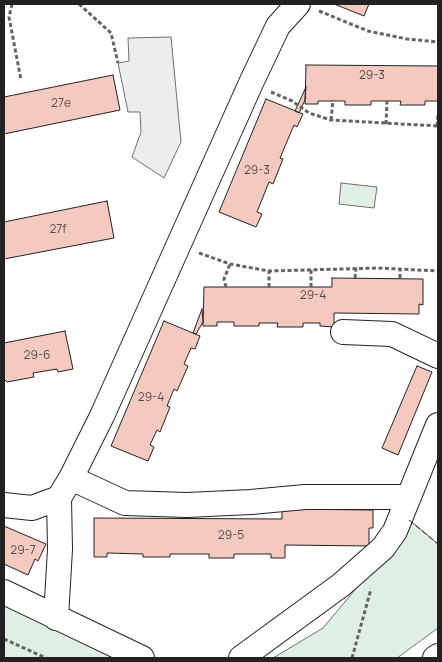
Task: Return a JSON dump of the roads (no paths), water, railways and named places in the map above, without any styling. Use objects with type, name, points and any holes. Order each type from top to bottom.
[{"type":"street","points":[[56,618],[60,549],[59,498],[102,416],[177,246],[278,26],[308,7]]},
{"type":"street","points":[[344,332],[392,334],[438,356]]},
{"type":"street","points":[[241,658],[341,585],[383,548],[395,531],[438,425]]},
{"type":"street","points":[[70,478],[125,503],[188,505],[306,497],[409,497]]},
{"type":"street","points":[[4,505],[32,508],[59,498]]},
{"type":"street","points":[[4,592],[142,658]]}]
